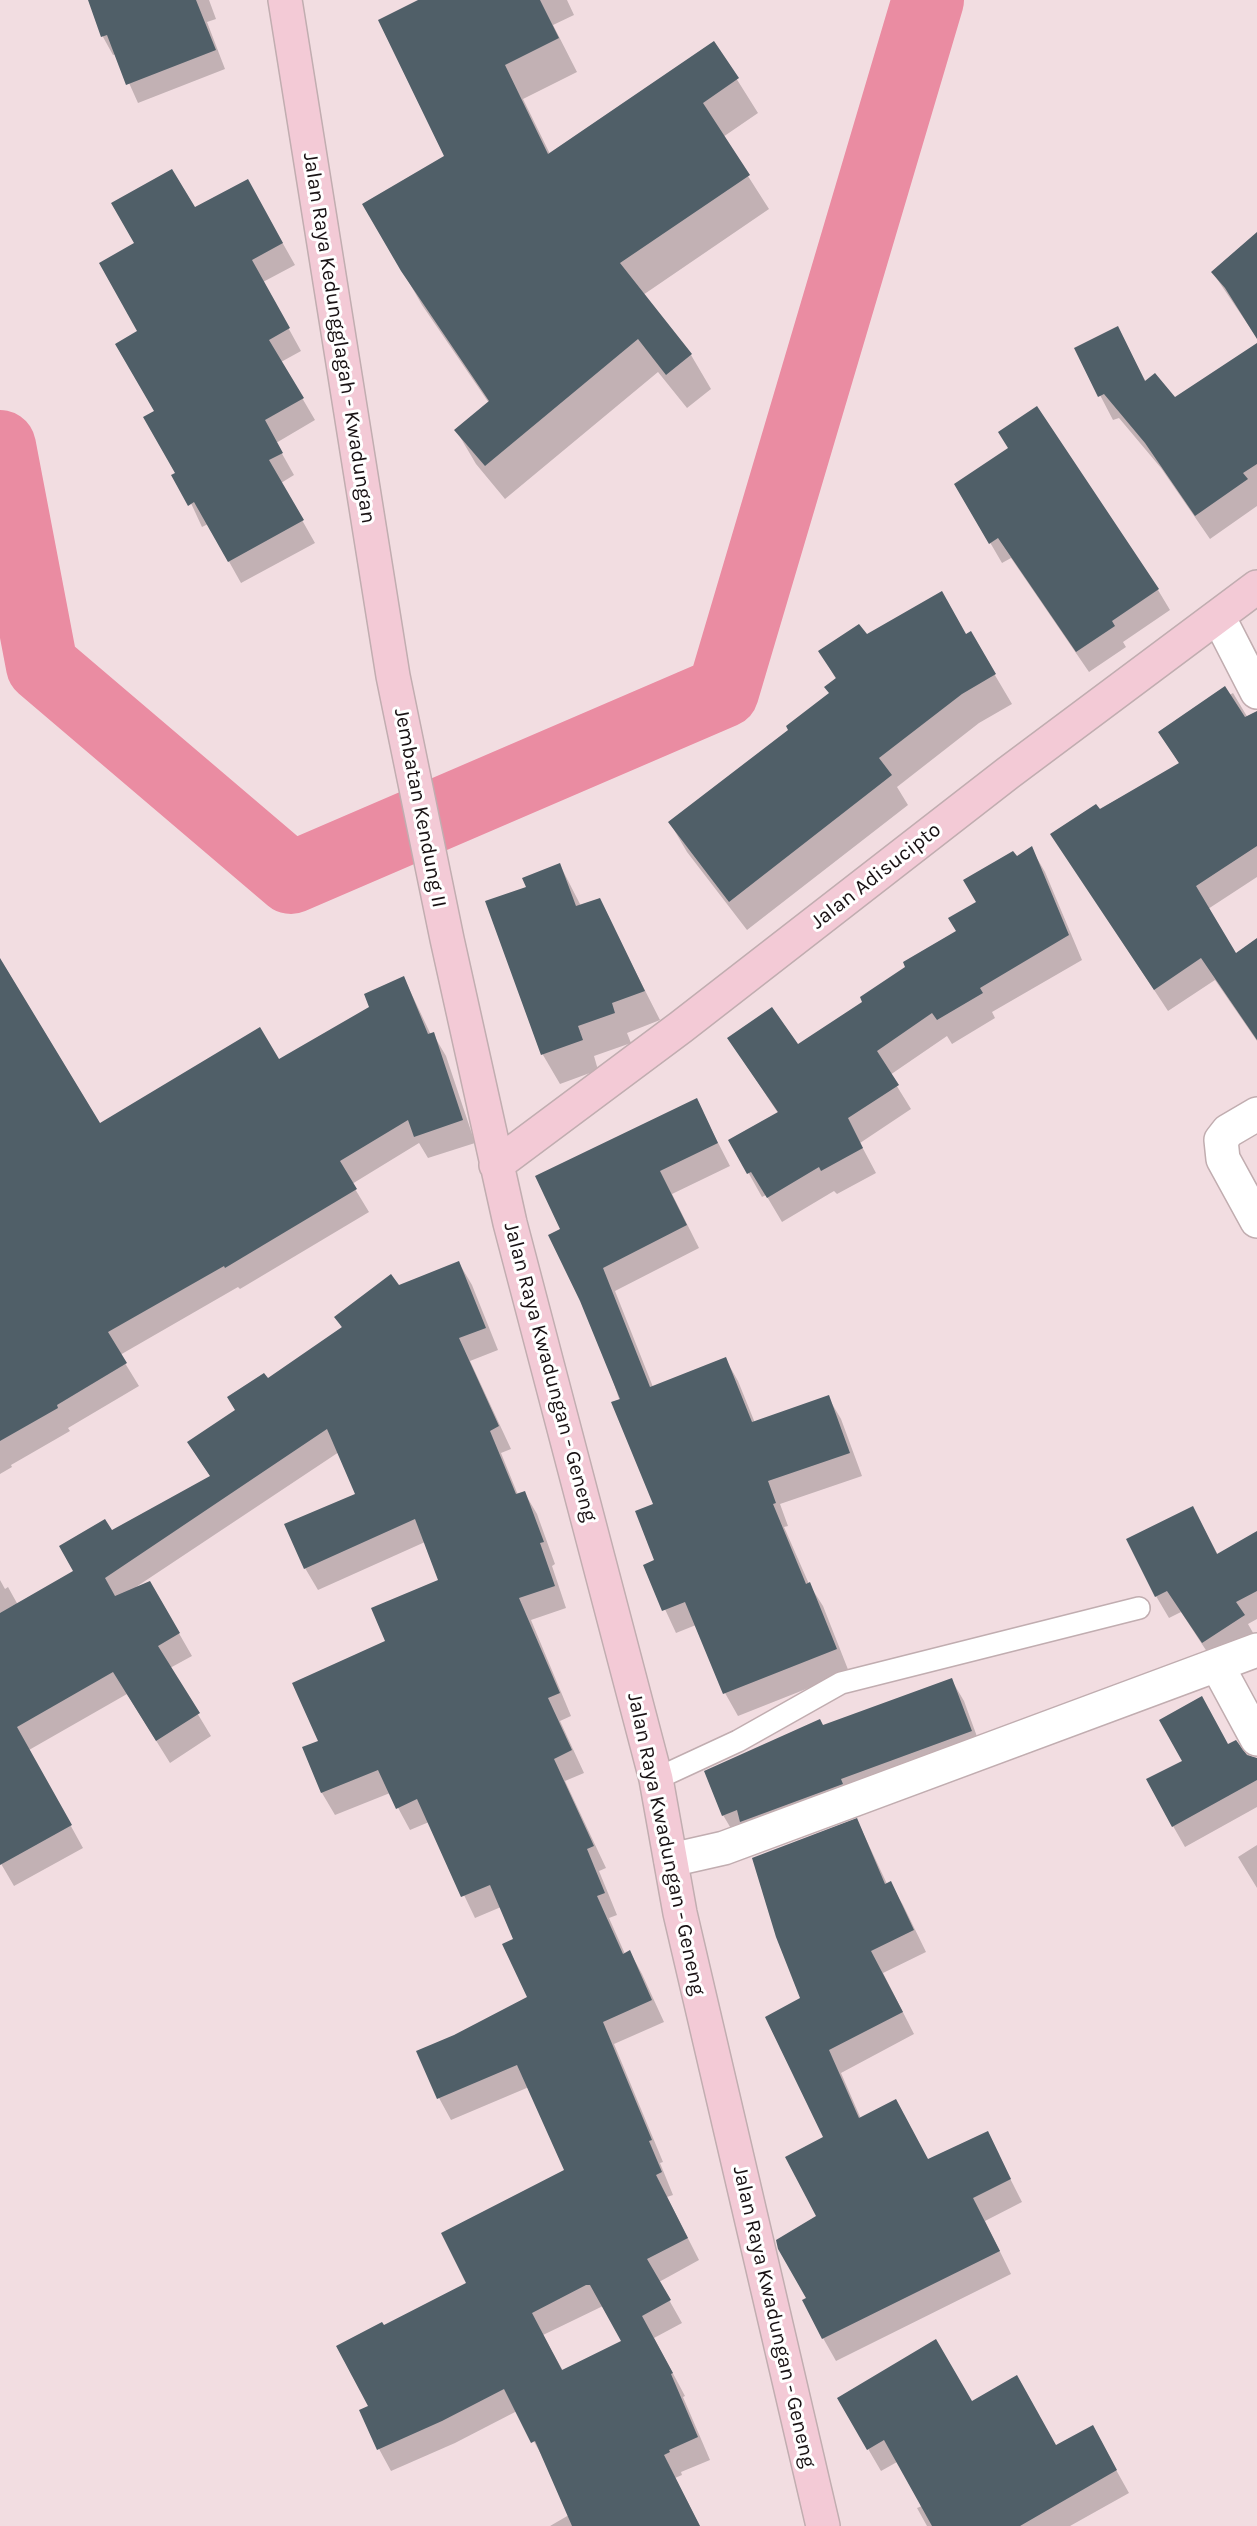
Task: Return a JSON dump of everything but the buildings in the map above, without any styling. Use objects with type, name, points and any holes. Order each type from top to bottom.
[{"type":"main road","name":"Jalan Raya Kedungglagah - Kwadungan","points":[[285,0],[393,676]]},
{"type":"main road","name":"Jalan Adisucipto","points":[[496,1165],[691,1020],[1008,773],[1219,618],[1257,587]]},
{"type":"main road","name":"Jembatan Kendung II","points":[[393,676],[496,1165]]},
{"type":"main road","name":"Jalan Raya Kwadungan - Geneng","points":[[496,1165],[656,1779],[680,1913],[823,2526]]},
{"type":"street","points":[[1219,618],[1257,693]]},
{"type":"street","points":[[1257,1114],[1228,1131],[1221,1140],[1223,1159],[1257,1221]]},
{"type":"street","points":[[671,1860],[724,1848],[1257,1650]]},
{"type":"street","points":[[1217,1665],[1257,1739]]},
{"type":"lane","points":[[656,1779],[738,1741],[841,1683],[1139,1608]]},
{"type":"waterway","points":[[0,446],[42,666],[291,878],[723,692],[928,0]]}]
